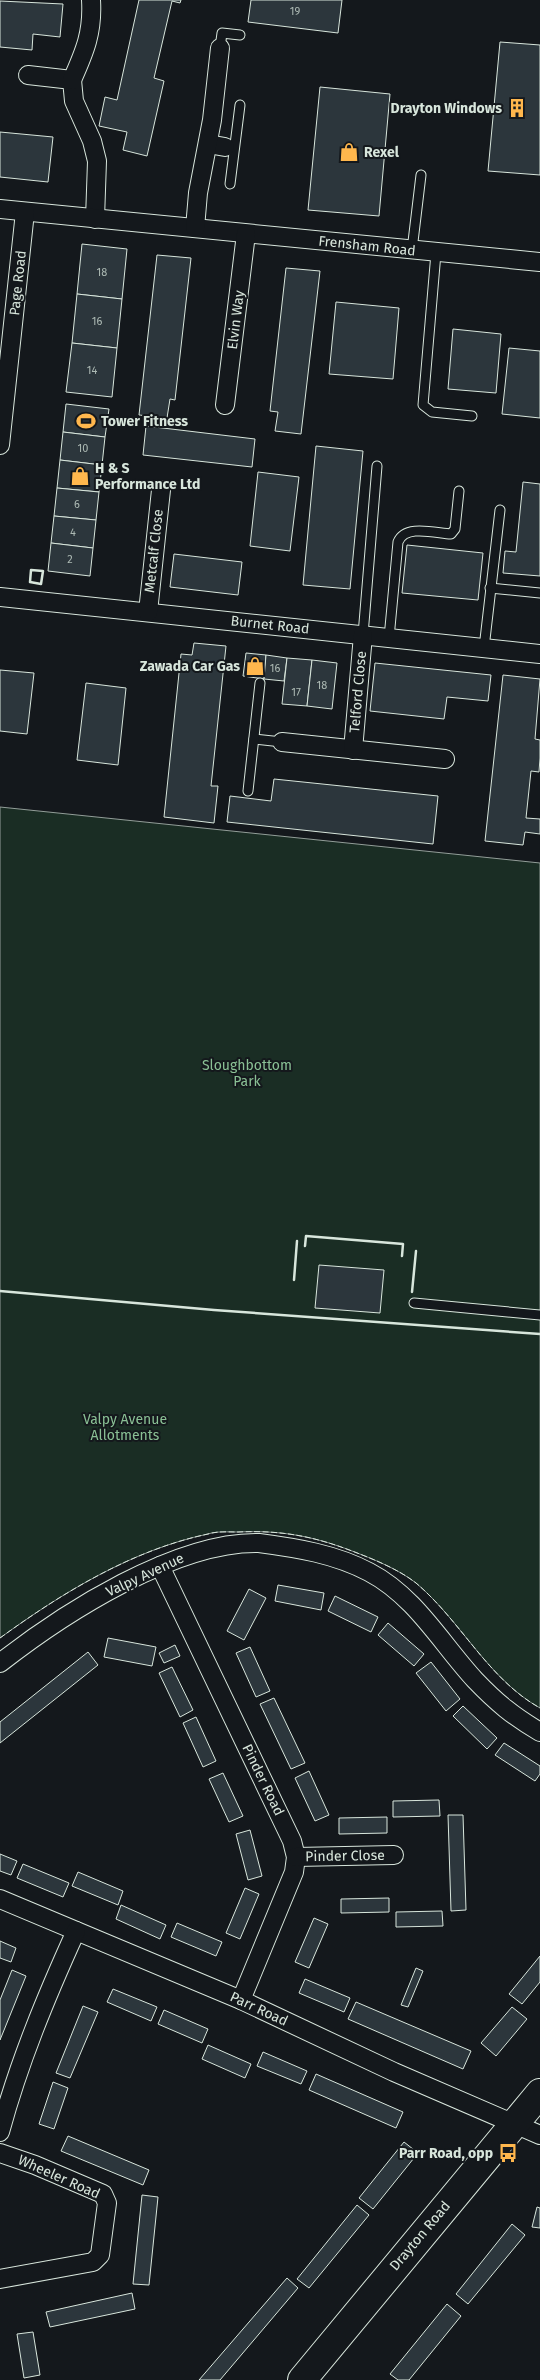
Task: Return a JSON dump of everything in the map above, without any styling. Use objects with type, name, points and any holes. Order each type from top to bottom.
[{"type":"main road","name":"Drayton Road","points":[[302,2380],[528,2129],[540,2093]]},
{"type":"street","points":[[91,0],[93,22],[86,48],[72,80],[74,101],[92,141],[97,161],[96,219]]},
{"type":"street","points":[[195,228],[198,193],[222,146],[220,48]]},
{"type":"street","points":[[28,75],[72,80]]},
{"type":"street","name":"Frensham Road","points":[[0,209],[540,262]]},
{"type":"street","name":"Page Road","points":[[0,445],[25,212]]},
{"type":"street","name":"Elvin Way","points":[[225,405],[246,234]]},
{"type":"street","name":"Metcalf Close","points":[[148,612],[161,490]]},
{"type":"street","name":"Burnet Road","points":[[0,597],[540,654]]},
{"type":"street","name":"Telford Close","points":[[353,750],[364,635]]},
{"type":"street","name":"Telford Close","points":[[282,742],[445,759]]},
{"type":"street","name":"Valpy Avenue","points":[[0,1663],[104,1594],[183,1556],[246,1543],[285,1547],[341,1559],[371,1573],[422,1615],[474,1678],[507,1711],[540,1732]]},
{"type":"street","name":"Pinder Road","points":[[160,1566],[292,1841],[296,1857]]},
{"type":"street","name":"Pinder Close","points":[[296,1857],[394,1855]]},
{"type":"street","points":[[241,2000],[294,1872],[296,1857]]},
{"type":"street","name":"Parr Road","points":[[0,1899],[241,2000],[394,2072],[528,2129]]},
{"type":"street","points":[[0,2132],[31,2035],[76,1931]]},
{"type":"street","name":"Wheeler Road","points":[[0,2153],[35,2165],[103,2194],[107,2203],[100,2255],[93,2262],[0,2279]]},
{"type":"lane","points":[[220,48],[222,34],[240,35]]},
{"type":"lane","points":[[230,184],[222,146],[240,104]]},
{"type":"lane","points":[[412,250],[421,175]]},
{"type":"lane","points":[[436,253],[423,406],[432,412],[472,416]]},
{"type":"lane","points":[[364,635],[377,466]]},
{"type":"lane","points":[[389,638],[398,542],[401,535],[408,531],[451,534],[455,529],[459,491]]},
{"type":"lane","points":[[484,648],[500,510]]},
{"type":"lane","points":[[490,588],[540,592]]},
{"type":"lane","points":[[248,791],[260,683]]},
{"type":"lane","points":[[254,739],[282,742]]},
{"type":"lane","points":[[414,1303],[540,1315]]},
{"type":"green space","name":"Sloughbottom Park","points":[[0,807],[540,863],[540,1708],[505,1682],[447,1614],[409,1578],[377,1561],[338,1546],[282,1533],[215,1532],[152,1551],[99,1575],[48,1605],[0,1638]]},
{"type":"building","points":[[139,0],[181,0],[180,3],[172,1],[154,78],[164,81],[147,156],[123,150],[127,132],[99,126],[105,97],[117,100]]},
{"type":"building","points":[[251,0],[342,0],[338,33],[248,22]]},
{"type":"building","points":[[0,1],[63,4],[60,37],[33,34],[32,50],[0,47]]},
{"type":"building","name":"Drayton Windows","points":[[500,42],[540,45],[540,175],[488,171]]},
{"type":"building","points":[[320,87],[390,94],[379,216],[308,210]]},
{"type":"building","points":[[0,132],[53,137],[48,182],[0,177]]},
{"type":"building","points":[[82,244],[127,249],[122,299],[77,294]]},
{"type":"building","points":[[157,255],[191,258],[175,400],[170,399],[167,418],[139,415]]},
{"type":"building","points":[[286,268],[320,271],[301,434],[275,431],[278,412],[270,411]]},
{"type":"building","points":[[77,294],[122,299],[117,348],[72,343]]},
{"type":"building","points":[[336,302],[399,308],[393,379],[329,374]]},
{"type":"building","points":[[453,329],[501,334],[496,393],[448,389]]},
{"type":"building","points":[[72,343],[117,348],[112,397],[66,392]]},
{"type":"building","points":[[509,348],[540,351],[540,418],[502,414]]},
{"type":"building","name":"Tower Fitness","points":[[66,404],[109,409],[105,437],[63,432]]},
{"type":"building","points":[[146,426],[255,439],[252,467],[143,455]]},
{"type":"building","points":[[63,432],[105,437],[102,465],[60,460]]},
{"type":"building","points":[[316,446],[363,451],[350,589],[303,585]]},
{"type":"building","name":"H & S Performance Ltd","points":[[60,460],[102,465],[99,492],[57,488]]},
{"type":"building","points":[[258,472],[299,477],[290,551],[250,546]]},
{"type":"building","points":[[523,482],[540,484],[540,576],[503,573],[505,551],[516,552]]},
{"type":"building","points":[[57,488],[99,492],[96,520],[54,516]]},
{"type":"building","points":[[54,516],[96,520],[93,548],[51,543]]},
{"type":"building","points":[[51,543],[93,548],[90,576],[48,571]]},
{"type":"building","points":[[407,545],[483,553],[478,600],[402,593]]},
{"type":"building","points":[[174,554],[242,562],[238,595],[170,587]]},
{"type":"building","points":[[194,643],[226,646],[211,786],[218,786],[214,823],[164,817],[181,654],[192,655]]},
{"type":"building","name":"Zawada Car Gas","points":[[246,653],[266,655],[264,679],[243,676]]},
{"type":"building","points":[[266,655],[287,658],[284,681],[264,679]]},
{"type":"building","points":[[287,658],[312,660],[307,706],[282,704]]},
{"type":"building","points":[[312,660],[337,663],[332,709],[307,706]]},
{"type":"building","points":[[375,663],[491,675],[488,701],[447,697],[444,719],[370,711]]},
{"type":"building","points":[[0,670],[34,673],[27,734],[0,731]]},
{"type":"building","points":[[503,675],[540,679],[535,739],[540,740],[539,772],[531,771],[526,818],[540,819],[540,834],[525,832],[523,845],[485,841]]},
{"type":"building","points":[[86,683],[126,688],[118,765],[77,760]]},
{"type":"building","points":[[274,779],[438,796],[433,844],[227,822],[230,796],[271,801]]},
{"type":"building","points":[[319,1265],[384,1270],[380,1313],[315,1308]]},
{"type":"building","points":[[278,1585],[324,1593],[321,1610],[275,1601]]},
{"type":"building","points":[[249,1589],[266,1598],[244,1640],[227,1631]]},
{"type":"building","points":[[335,1596],[378,1617],[371,1632],[328,1611]]},
{"type":"building","points":[[388,1623],[424,1654],[414,1666],[378,1635]]},
{"type":"building","points":[[108,1638],[156,1647],[152,1666],[104,1657]]},
{"type":"building","points":[[175,1645],[180,1656],[164,1663],[159,1653]]},
{"type":"building","points":[[250,1647],[270,1691],[256,1697],[236,1653]]},
{"type":"building","points":[[88,1652],[98,1665],[0,1743],[0,1722]]},
{"type":"building","points":[[431,1662],[460,1699],[446,1711],[416,1673]]},
{"type":"building","points":[[172,1667],[193,1710],[180,1717],[159,1673]]},
{"type":"building","points":[[274,1698],[305,1763],[291,1769],[260,1704]]},
{"type":"building","points":[[463,1706],[497,1738],[487,1749],[453,1716]]},
{"type":"building","points":[[196,1717],[216,1761],[203,1767],[183,1723]]},
{"type":"building","points":[[504,1743],[540,1766],[540,1774],[535,1781],[495,1755]]},
{"type":"building","points":[[309,1771],[329,1815],[315,1821],[295,1778]]},
{"type":"building","points":[[223,1773],[243,1816],[229,1822],[209,1779]]},
{"type":"building","points":[[439,1800],[440,1816],[393,1817],[393,1801]]},
{"type":"building","points":[[448,1815],[463,1815],[466,1910],[451,1911]]},
{"type":"building","points":[[387,1817],[387,1833],[339,1834],[339,1818]]},
{"type":"building","points":[[250,1830],[262,1876],[248,1880],[236,1834]]},
{"type":"building","points":[[0,1854],[17,1861],[11,1875],[0,1871]]},
{"type":"building","points":[[23,1864],[69,1883],[63,1897],[17,1878]]},
{"type":"building","points":[[78,1872],[123,1891],[118,1905],[72,1886]]},
{"type":"building","points":[[245,1888],[259,1894],[240,1939],[226,1933]]},
{"type":"building","points":[[389,1898],[389,1912],[341,1913],[341,1899]]},
{"type":"building","points":[[121,1905],[166,1925],[160,1939],[116,1919]]},
{"type":"building","points":[[442,1911],[443,1926],[396,1927],[396,1912]]},
{"type":"building","points":[[314,1918],[328,1924],[309,1968],[295,1962]]},
{"type":"building","points":[[177,1923],[222,1942],[216,1956],[171,1937]]},
{"type":"building","points":[[0,1941],[16,1948],[11,1962],[0,1958]]},
{"type":"building","points":[[540,1956],[540,1982],[522,2004],[509,1994]]},
{"type":"building","points":[[416,1968],[423,1971],[408,2007],[401,2005]]},
{"type":"building","points":[[12,1970],[26,1976],[0,2040],[0,2000]]},
{"type":"building","points":[[305,1979],[350,1998],[344,2012],[299,1993]]},
{"type":"building","points":[[113,1989],[157,2007],[151,2021],[107,2002]]},
{"type":"building","points":[[356,2002],[471,2051],[463,2069],[348,2019]]},
{"type":"building","points":[[83,2006],[98,2012],[70,2078],[56,2073]]},
{"type":"building","points":[[512,2007],[527,2019],[496,2056],[481,2043]]},
{"type":"building","points":[[164,2010],[208,2029],[202,2043],[158,2024]]},
{"type":"building","points":[[208,2045],[251,2064],[245,2078],[202,2059]]},
{"type":"building","points":[[263,2052],[307,2071],[301,2084],[257,2066]]},
{"type":"building","points":[[316,2074],[403,2112],[396,2128],[309,2090]]},
{"type":"building","points":[[53,2082],[68,2088],[54,2129],[39,2124]]},
{"type":"building","points":[[68,2136],[149,2170],[143,2185],[61,2151]]},
{"type":"building","points":[[404,2142],[418,2153],[373,2209],[359,2198]]},
{"type":"building","points":[[142,2195],[158,2197],[149,2285],[133,2284]]},
{"type":"building","points":[[357,2205],[369,2215],[309,2288],[297,2279]]},
{"type":"building","points":[[537,2207],[540,2208],[540,2228],[532,2227]]},
{"type":"building","points":[[512,2224],[525,2235],[468,2304],[456,2294]]},
{"type":"building","points":[[287,2278],[298,2288],[220,2380],[199,2380]]},
{"type":"building","points":[[132,2293],[135,2309],[50,2327],[46,2312]]},
{"type":"building","points":[[447,2304],[461,2316],[409,2380],[398,2380],[390,2374]]},
{"type":"building","points":[[33,2332],[40,2375],[24,2378],[17,2334]]},
{"type":"fence","points":[[0,1638],[48,1605],[99,1575],[152,1551],[215,1532],[282,1533],[338,1546],[377,1561],[409,1578],[447,1614],[505,1682],[540,1708]]},
{"type":"wall","points":[[31,570],[43,571],[41,584],[30,582],[31,570]]},
{"type":"wall","points":[[305,1246],[306,1236],[403,1244],[402,1256]]},
{"type":"wall","points":[[294,1280],[297,1241]]},
{"type":"wall","points":[[412,1292],[416,1251]]},
{"type":"wall","points":[[0,1291],[214,1310],[540,1334]]},
{"type":"place","name":"Drayton Windows","points":[[517,108]]},
{"type":"place","name":"Rexel","points":[[349,152]]},
{"type":"place","name":"Tower Fitness","points":[[86,421]]},
{"type":"place","name":"H & S Performance Ltd","points":[[80,476]]},
{"type":"place","name":"Zawada Car Gas","points":[[255,666]]},
{"type":"place","name":"Parr Road, opp","points":[[508,2153]]},
{"type":"park label","name":"Valpy Avenue Allotments","points":[[125,1428]]}]
